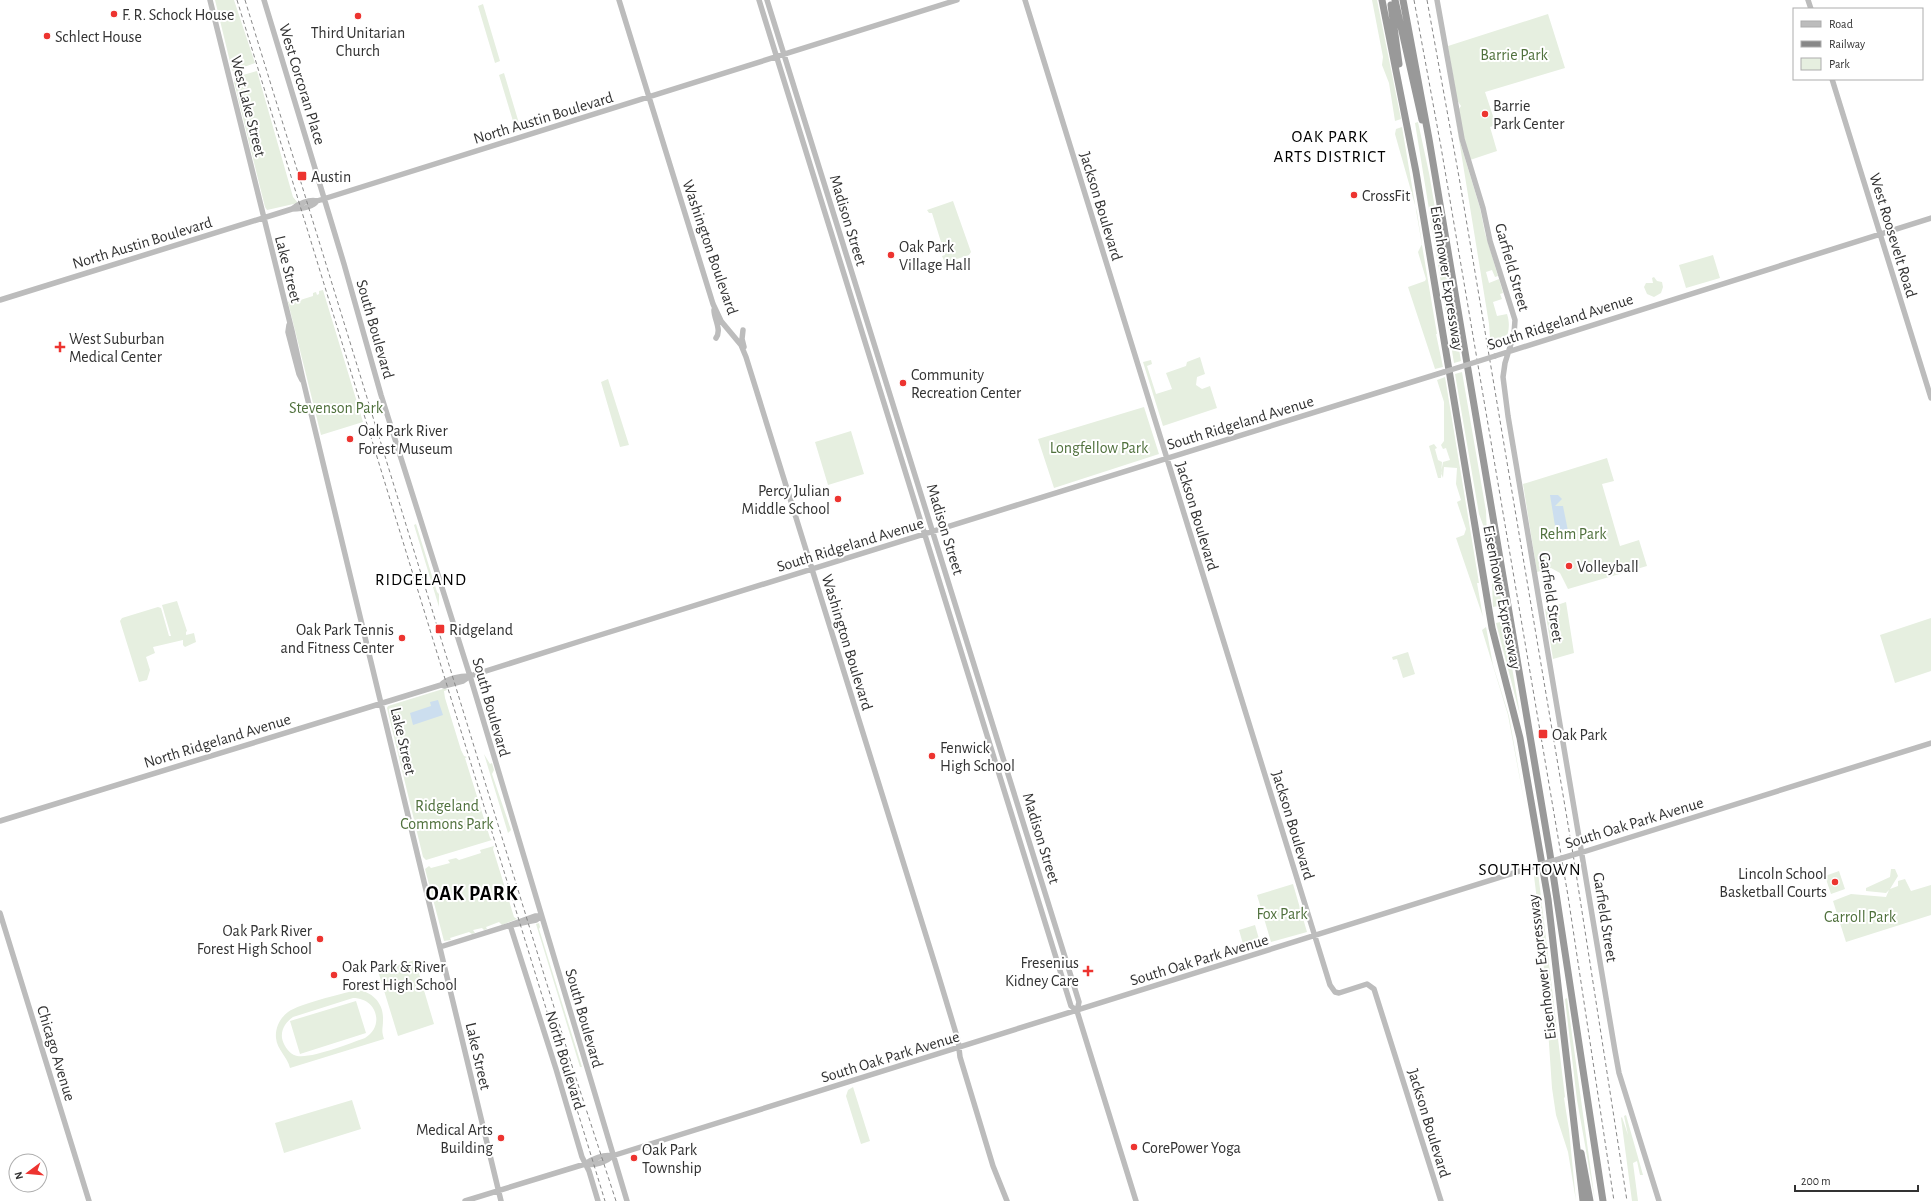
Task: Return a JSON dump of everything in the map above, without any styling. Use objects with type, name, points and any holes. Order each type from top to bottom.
[{"type":"highway","name":"Eisenhower Expressway","points":[[1382,0],[1416,172],[1492,628],[1520,738],[1548,899],[1583,1201]]},
{"type":"highway","points":[[1390,0],[1399,55],[1399,82]]},
{"type":"highway","points":[[1394,0],[1419,112],[1429,139]]},
{"type":"highway","name":"Eisenhower Expressway","points":[[1403,0],[1429,139],[1550,854],[1602,1201]]},
{"type":"highway","points":[[1576,1136],[1584,1162],[1590,1201]]},
{"type":"street","name":"West Lake Street","points":[[210,0],[263,218]]},
{"type":"street","name":"West Corcoran Place","points":[[264,0],[324,199]]},
{"type":"street","name":"Washington Boulevard","points":[[619,0],[713,304],[721,321],[741,345],[746,357],[938,974],[958,1040],[960,1057],[993,1166],[1007,1201]]},
{"type":"street","name":"Madison Street","points":[[759,0],[1071,1006],[1077,1011]]},
{"type":"street","name":"Madison Street","points":[[767,0],[1079,1002],[1077,1011],[1136,1201]]},
{"type":"street","name":"North Austin Boulevard","points":[[0,300],[292,209],[299,209],[315,204],[317,201],[957,0]]},
{"type":"street","name":"Jackson Boulevard","points":[[1025,0],[1330,985],[1335,992],[1339,993],[1366,984],[1370,985],[1375,992],[1441,1201]]},
{"type":"street","name":"Garfield Street","points":[[1438,0],[1462,139],[1483,208],[1490,241],[1515,320],[1514,334],[1503,370],[1503,386],[1580,853],[1620,1073],[1659,1201]]},
{"type":"street","name":"West Roosevelt Road","points":[[1832,80],[1931,398]]},
{"type":"street","name":"South Boulevard","points":[[324,199],[381,395],[470,676],[626,1201]]},
{"type":"street","name":"Lake Street","points":[[263,218],[289,325],[288,332],[298,374],[303,380],[501,1201]]},
{"type":"street","name":"South Ridgeland Avenue","points":[[470,676],[1508,352],[1931,218]]},
{"type":"street","points":[[713,304],[714,316],[718,328],[718,335],[716,338]]},
{"type":"street","points":[[743,330],[742,339],[746,357]]},
{"type":"street","name":"North Ridgeland Avenue","points":[[0,821],[441,685],[443,682],[459,677],[470,676]]},
{"type":"street","name":"South Oak Park Avenue","points":[[465,1201],[585,1164],[608,1155],[612,1156],[959,1048],[1931,743]]},
{"type":"street","name":"Chicago Avenue","points":[[0,913],[89,1201]]},
{"type":"street","points":[[440,947],[535,916],[541,916]]},
{"type":"street","name":"North Boulevard","points":[[510,925],[598,1201]]},
{"type":"green space","points":[[215,0],[234,0],[255,63],[233,71],[232,70]]},
{"type":"green space","points":[[1372,0],[1377,0],[1401,119],[1395,121],[1389,83],[1382,65],[1383,57]]},
{"type":"green space","points":[[483,4],[500,61],[495,63],[478,6]]},
{"type":"green space","name":"Barrie Park","points":[[1548,14],[1565,68],[1485,92],[1496,125],[1490,127],[1497,151],[1470,160],[1463,139],[1459,109],[1461,106],[1457,100],[1448,46]]},
{"type":"green space","points":[[257,71],[293,197],[298,203],[267,210],[234,82],[236,77]]},
{"type":"green space","points":[[504,73],[521,130],[516,131],[499,75]]},
{"type":"green space","points":[[1455,115],[1460,142],[1480,208],[1485,233],[1498,276],[1495,277],[1492,270],[1486,272],[1489,283],[1499,279],[1503,293],[1500,294],[1502,299],[1493,302],[1497,316],[1507,314],[1509,325],[1507,336],[1504,341],[1496,349],[1491,351],[1489,324]]},
{"type":"green space","points":[[1418,122],[1429,173],[1461,361],[1454,363],[1415,123]]},
{"type":"green space","points":[[1402,127],[1415,206],[1395,134],[1396,129]]},
{"type":"green space","points":[[953,201],[971,252],[969,255],[945,263],[942,256],[945,255],[932,213],[929,213],[927,210]]},
{"type":"green space","points":[[1415,206],[1417,212],[1422,244]]},
{"type":"green space","points":[[1422,244],[1436,334],[1443,367],[1435,369],[1408,287],[1425,281],[1426,279],[1418,252]]},
{"type":"green space","points":[[1713,255],[1720,278],[1686,288],[1679,265]]},
{"type":"green space","points":[[1654,277],[1657,281],[1662,282],[1663,287],[1661,293],[1654,297],[1647,294],[1644,287],[1646,283],[1653,283],[1652,278]]},
{"type":"green space","name":"Stevenson Park","points":[[323,290],[363,422],[321,435],[288,302],[293,299],[294,302],[313,296],[313,293],[316,292],[317,295],[319,294],[319,291]]},
{"type":"green space","points":[[1200,357],[1205,374],[1197,377],[1196,385],[1202,389],[1210,386],[1217,408],[1163,426],[1143,362],[1151,360],[1152,364],[1147,366],[1156,394],[1172,389],[1166,373],[1186,366],[1187,362]]},
{"type":"green space","points":[[1462,372],[1486,511],[1487,536],[1479,514],[1455,374]]},
{"type":"green space","points":[[1445,377],[1479,583],[1477,583],[1483,617],[1456,538],[1464,535],[1466,529],[1457,502],[1461,500],[1456,484],[1457,468],[1444,467],[1443,478],[1441,473],[1443,462],[1450,460],[1446,448],[1443,449],[1441,445],[1444,441],[1444,402],[1437,380]]},
{"type":"green space","points":[[608,379],[629,445],[620,447],[601,382]]},
{"type":"green space","name":"Longfellow Park","points":[[1144,407],[1159,454],[1054,488],[1038,439]]},
{"type":"green space","points":[[851,431],[864,474],[828,485],[815,442]]},
{"type":"green space","points":[[1434,444],[1437,448],[1435,449],[1438,460],[1442,462],[1441,478],[1438,478],[1429,446]]},
{"type":"green space","name":"Rehm Park","points":[[1607,458],[1614,481],[1602,484],[1620,546],[1639,540],[1647,566],[1568,589],[1560,573],[1551,568],[1537,572],[1523,484]]},
{"type":"green space","points":[[416,524],[437,592],[439,594],[439,607],[414,525]]},
{"type":"green space","points":[[1491,563],[1503,605],[1493,607]]},
{"type":"green space","points":[[177,601],[187,631],[186,635],[194,633],[196,642],[185,647],[183,645],[183,640],[153,647],[155,653],[146,657],[150,670],[147,680],[139,682],[120,621],[122,618],[158,607],[161,608],[169,636],[171,636],[162,605]]},
{"type":"green space","points":[[1566,602],[1574,653],[1553,659],[1545,609]]},
{"type":"green space","points":[[1931,618],[1931,671],[1895,683],[1880,635]]},
{"type":"green space","points":[[1505,621],[1506,631],[1520,715],[1496,623]]},
{"type":"green space","points":[[1486,627],[1493,665],[1509,716],[1526,812],[1508,715],[1482,630]]},
{"type":"green space","points":[[1408,652],[1415,674],[1403,678],[1397,659],[1393,660],[1392,657]]},
{"type":"green space","name":"Ridgeland Commons Park","points":[[446,688],[447,690],[444,691],[445,698],[461,750],[464,756],[467,757],[465,758],[490,838],[492,840],[426,860],[423,857],[387,708],[388,706]]},
{"type":"green space","points":[[484,754],[490,764],[492,763],[494,770],[492,774],[511,830],[508,833]]},
{"type":"green space","name":"Ridgeland Commons Park","points":[[494,846],[493,849],[514,917],[517,919],[502,925],[499,922],[486,927],[487,929],[484,930],[482,928],[473,930],[475,933],[472,934],[469,932],[450,938],[451,940],[444,941],[425,869],[429,866],[431,868],[450,863],[448,860],[456,858],[459,860],[481,853],[480,850]]},
{"type":"green space","name":"Carroll Park","points":[[1891,869],[1895,869],[1898,876],[1890,889],[1898,886],[1898,881],[1905,879],[1911,891],[1931,885],[1931,915],[1846,942],[1833,901],[1851,894],[1886,897],[1889,890],[1886,893],[1866,891],[1866,888],[1890,877]]},
{"type":"green space","name":"Lincoln School Basketball Courts","points":[[1839,871],[1845,889],[1831,894],[1825,876]]},
{"type":"green space","points":[[1538,872],[1576,1201],[1568,1152],[1556,1115],[1552,1088],[1542,941],[1534,876]]},
{"type":"green space","name":"Fox Park","points":[[1293,884],[1307,932],[1271,942],[1257,895]]},
{"type":"green space","points":[[539,923],[539,929],[582,1067],[580,1067],[536,924]]},
{"type":"green space","points":[[1255,925],[1261,946],[1245,951],[1239,930]]},
{"type":"green space","points":[[415,960],[434,1024],[398,1036],[378,971]]},
{"type":"green space","points":[[356,990],[372,995],[379,1003],[383,1014],[382,1031],[384,1039],[290,1068],[278,1046],[276,1038],[277,1027],[283,1017],[288,1012],[302,1005]],"holes":[[[353,998],[361,999],[373,1007],[376,1014],[375,1027],[365,1038],[329,1051],[308,1056],[294,1055],[286,1048],[283,1043],[282,1032],[286,1023],[293,1017]]]},
{"type":"green space","points":[[1567,998],[1595,1201],[1577,1100],[1565,999]]},
{"type":"green space","points":[[356,1001],[366,1033],[300,1054],[290,1021]]},
{"type":"green space","points":[[853,1087],[870,1141],[861,1144],[846,1096],[848,1090]]},
{"type":"green space","points":[[352,1100],[361,1129],[284,1153],[275,1123]]},
{"type":"green space","points":[[1626,1115],[1643,1175],[1640,1175],[1637,1161],[1633,1163],[1638,1201],[1632,1201],[1621,1118],[1622,1117],[1628,1135],[1624,1116]]},
{"type":"water","points":[[1550,495],[1558,495],[1562,499],[1555,506],[1563,506],[1569,536],[1557,538]]},
{"type":"water","points":[[438,700],[443,715],[413,725],[410,713],[431,706],[430,702]]},
{"type":"railway","points":[[237,0],[605,1201]]},
{"type":"railway","points":[[245,0],[573,1069],[616,1201]]},
{"type":"railway","points":[[1414,0],[1441,147],[1568,896],[1614,1201]]},
{"type":"railway","points":[[1427,0],[1459,177],[1574,860],[1627,1201]]},
{"type":"place","name":"F. R. Schock House","points":[[114,14]]},
{"type":"place","name":"Third Unitarian Church","points":[[358,16]]},
{"type":"place","name":"Schlect House","points":[[47,36]]},
{"type":"place","name":"Barrie Park Center","points":[[1485,114]]},
{"type":"place","name":"Austin","points":[[302,176]]},
{"type":"place","name":"CrossFit","points":[[1354,195]]},
{"type":"place","name":"Oak Park Village Hall","points":[[891,255]]},
{"type":"place","name":"West Suburban Medical Center","points":[[60,347]]},
{"type":"place","name":"Community Recreation Center","points":[[903,383]]},
{"type":"place","name":"Oak Park River Forest Museum","points":[[350,439]]},
{"type":"place","name":"Percy Julian Middle School","points":[[838,499]]},
{"type":"place","name":"Volleyball","points":[[1569,566]]},
{"type":"place","name":"Ridgeland","points":[[440,629]]},
{"type":"place","name":"Oak Park Tennis and Fitness Center","points":[[402,638]]},
{"type":"place","name":"Oak Park","points":[[1543,734]]},
{"type":"place","name":"Fenwick High School","points":[[932,756]]},
{"type":"place","name":"Lincoln School Basketball Courts","points":[[1835,882]]},
{"type":"place","name":"Oak Park River Forest High School","points":[[320,939]]},
{"type":"place","name":"Fresenius Kidney Care","points":[[1088,971]]},
{"type":"place","name":"Oak Park & River Forest High School","points":[[334,975]]},
{"type":"place","name":"Medical Arts Building","points":[[501,1138]]},
{"type":"place","name":"CorePower Yoga","points":[[1134,1147]]},
{"type":"place","name":"Oak Park Township","points":[[634,1158]]},
{"type":"district","name":"OAK PARK ARTS DISTRICT","points":[[1330,146]]},
{"type":"district","name":"RIDGELAND","points":[[421,579]]},
{"type":"district","name":"SOUTHTOWN","points":[[1530,869]]},
{"type":"district","name":"OAK PARK","points":[[472,893]]}]
